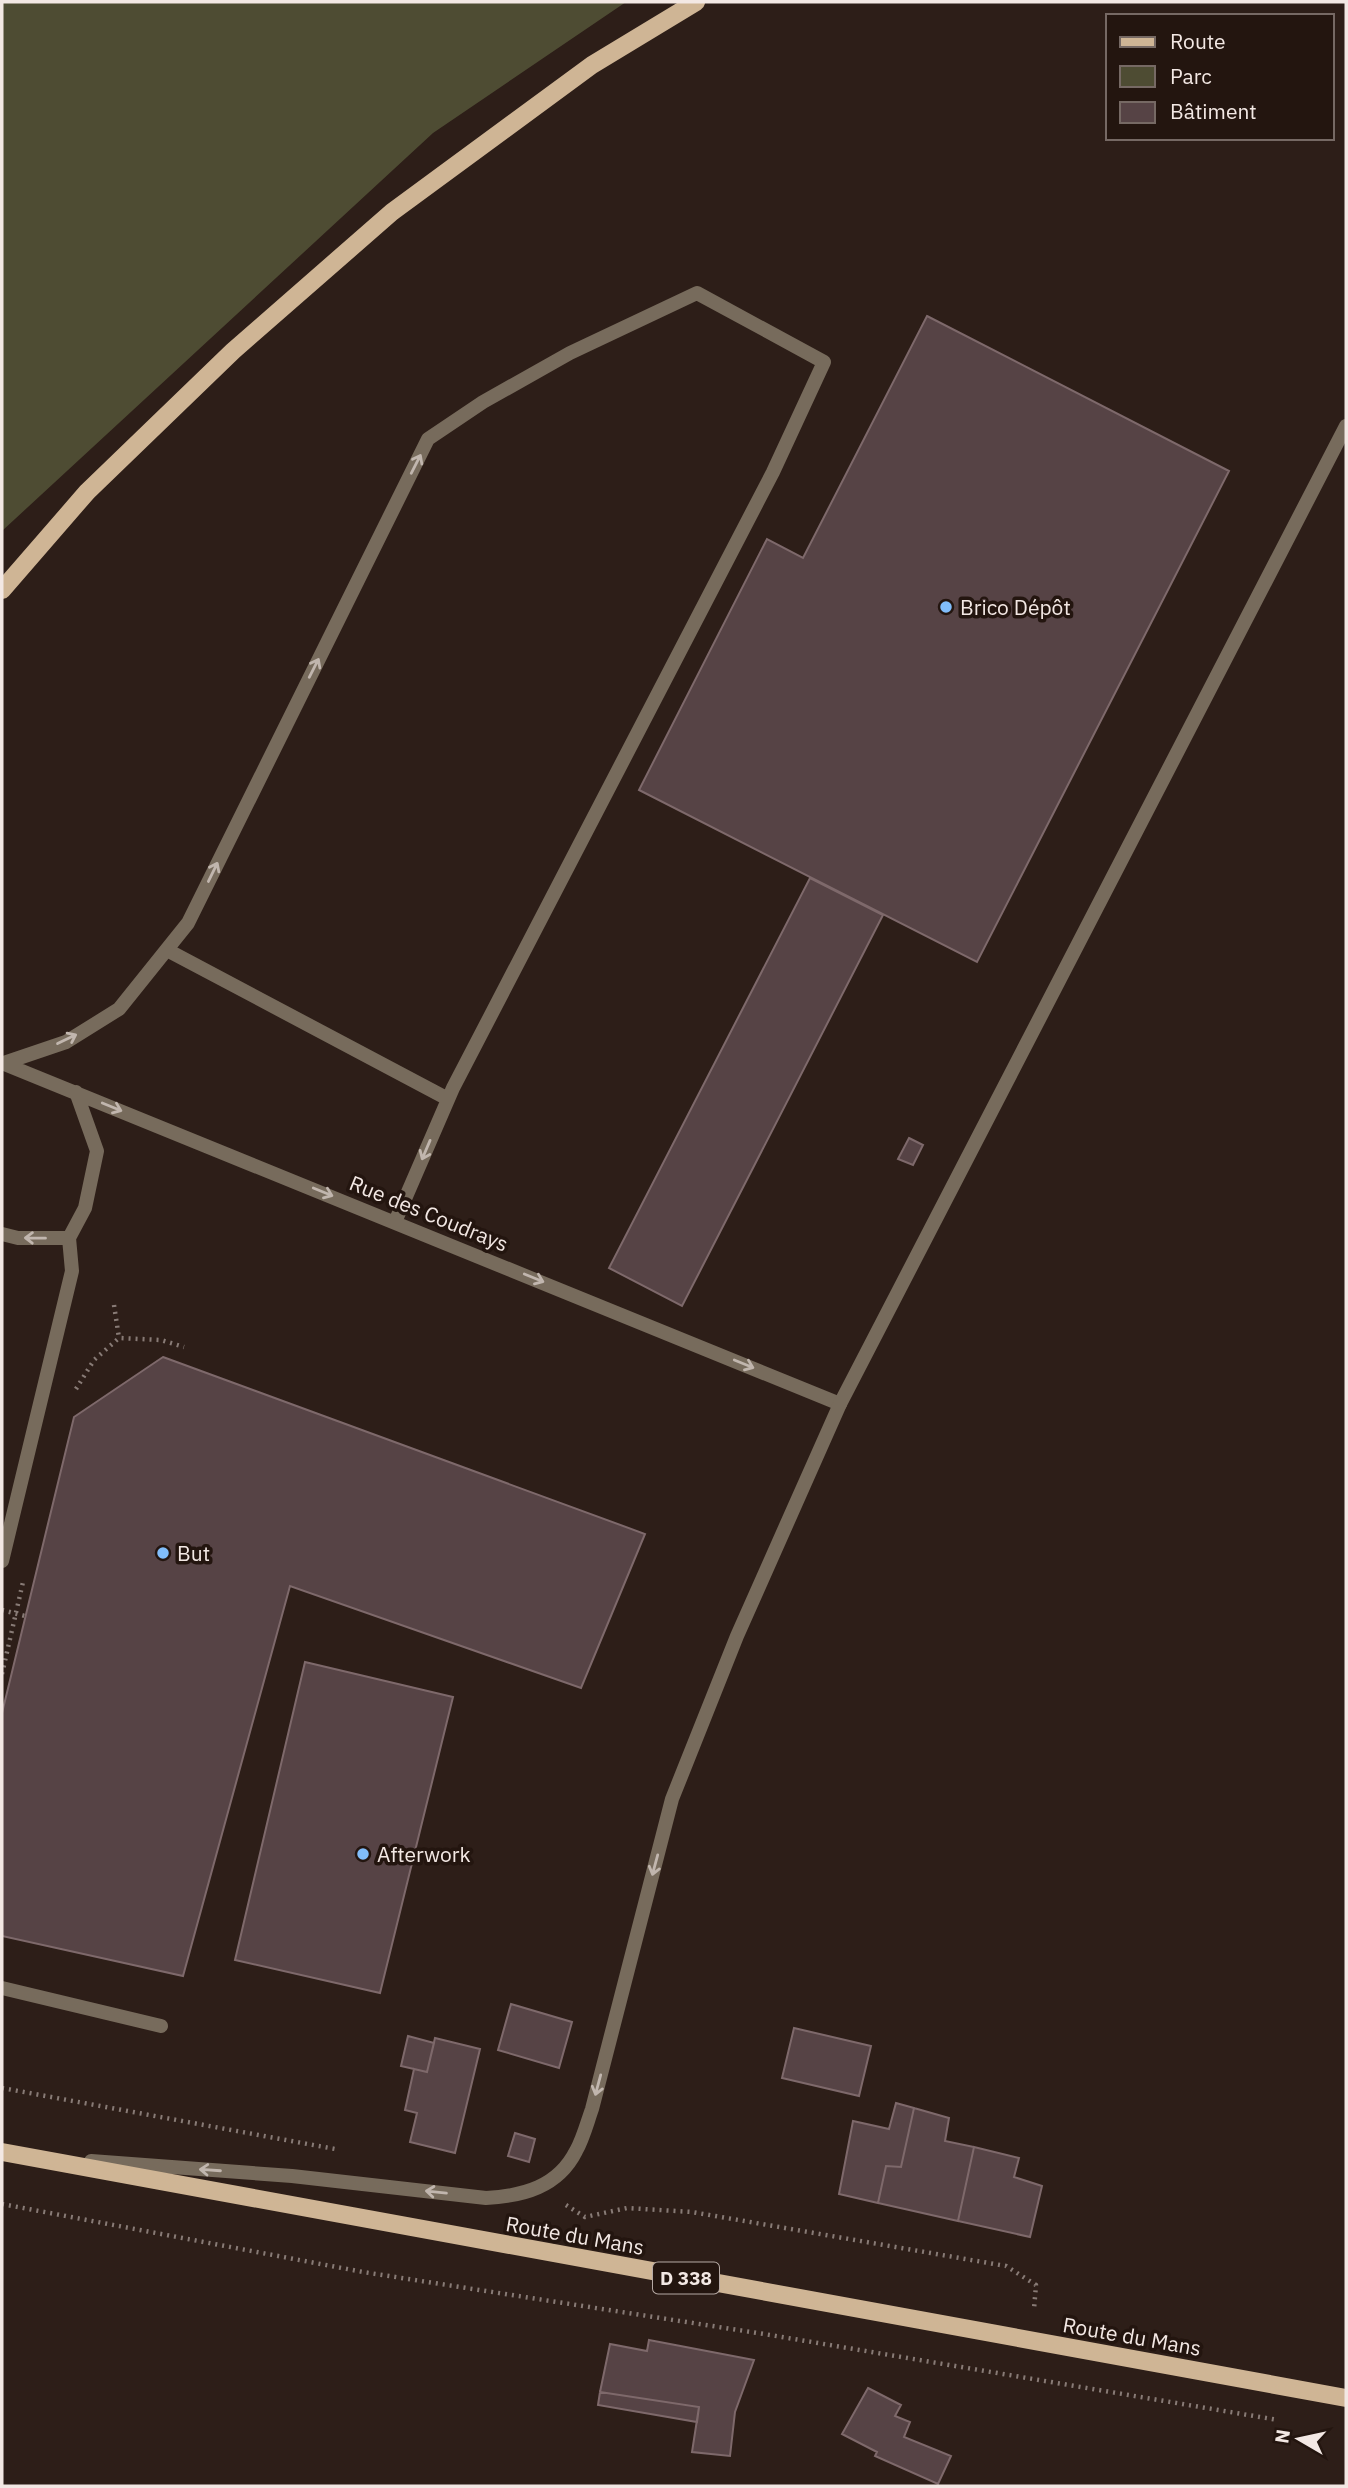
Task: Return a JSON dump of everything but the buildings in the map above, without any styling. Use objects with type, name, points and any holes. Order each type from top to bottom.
[{"type":"main road","points":[[2,590],[97,482],[233,351],[392,212],[592,65],[696,2]]},
{"type":"main road","name":"Route du Mans","points":[[2,2152],[1346,2398]]},
{"type":"street","points":[[3,1063],[66,1042],[119,1009],[188,923],[428,439],[483,402],[570,353],[697,293],[824,362],[773,472],[448,1099],[396,1222]]},
{"type":"street","points":[[26,2157],[292,2176],[486,2198],[517,2196],[538,2188],[562,2171],[576,2152],[592,2109],[672,1799],[737,1636],[840,1404],[1346,426]]},
{"type":"street","points":[[166,950],[448,1099]]},
{"type":"street","name":"Rue des Coudrays","points":[[3,1063],[840,1404]]},
{"type":"street","points":[[2,1561],[72,1271],[69,1238],[85,1208],[97,1151],[76,1092]]},
{"type":"street","points":[[2,1234],[18,1238],[69,1238]]},
{"type":"street","points":[[2,1987],[161,2026]]},
{"type":"path","points":[[114,1305],[119,1338]]},
{"type":"path","points":[[74,1392],[94,1360],[119,1338],[161,1340],[184,1347]]},
{"type":"path","points":[[2,1674],[25,1574]]},
{"type":"path","points":[[2,1611],[25,1616]]},
{"type":"path","points":[[2,2088],[336,2149]]},
{"type":"path","points":[[538,2188],[585,2217],[627,2208],[692,2212],[1006,2266],[1036,2285],[1031,2341]]},
{"type":"path","points":[[2,2204],[363,2272],[751,2332],[1284,2421]]},
{"type":"green space","points":[[2,2],[626,2],[433,133],[2,531]]},
{"type":"place","name":"Brico Dépôt","points":[[946,607]]},
{"type":"place","name":"But","points":[[163,1553]]},
{"type":"place","name":"Afterwork","points":[[363,1854]]}]
